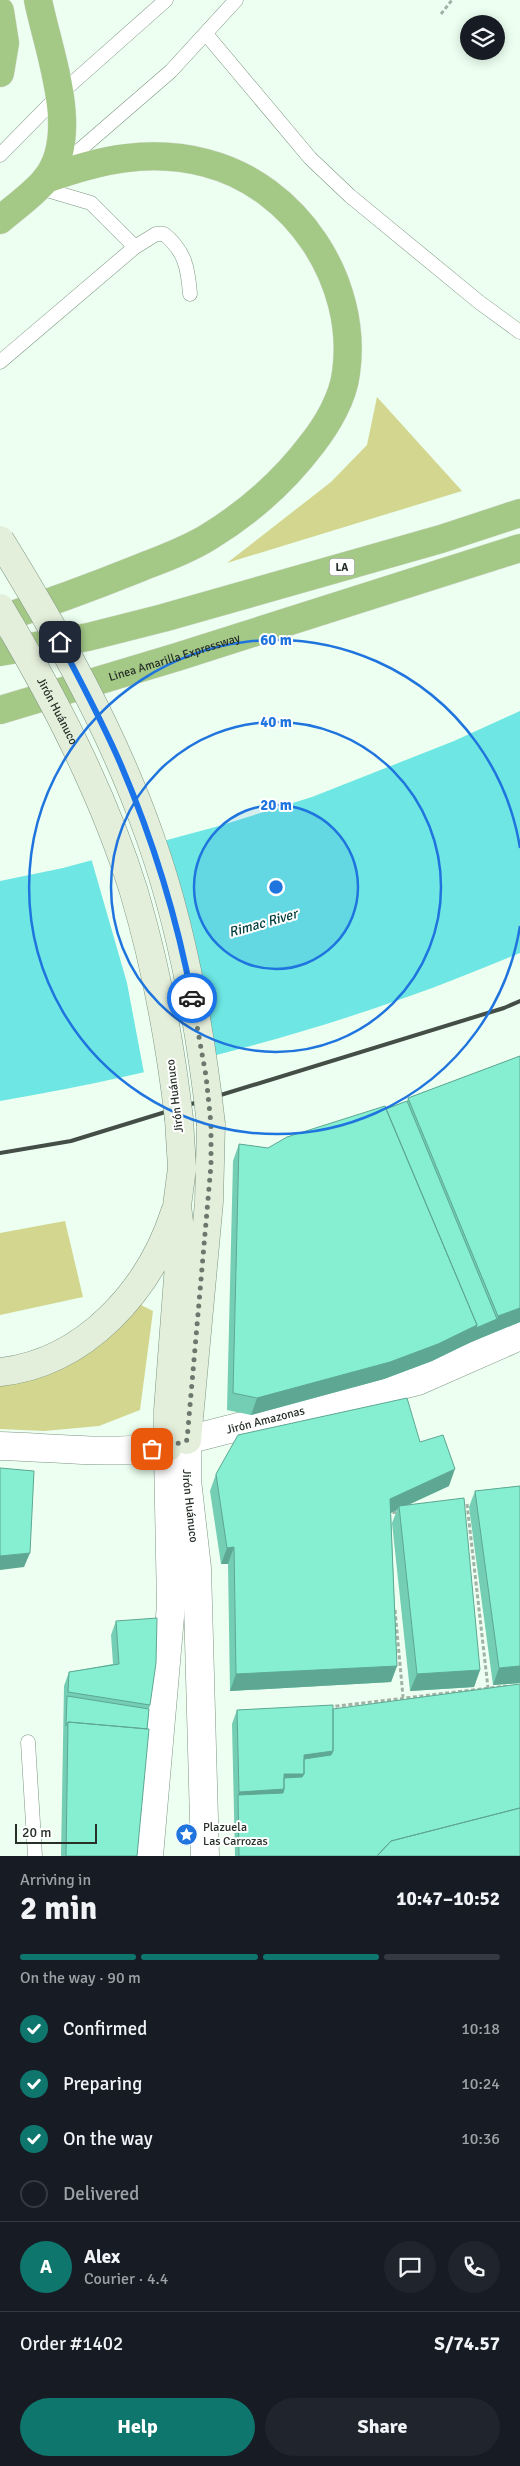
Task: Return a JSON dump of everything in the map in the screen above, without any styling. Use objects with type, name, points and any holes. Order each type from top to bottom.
[{"type":"highway","points":[[0,220],[42,183],[60,155],[63,128],[60,94],[38,0]]},
{"type":"highway","points":[[0,11],[5,43],[0,73]]},
{"type":"highway","points":[[0,619],[70,596],[162,560],[208,538],[261,498],[304,455],[340,397],[346,375],[347,330],[343,309],[326,260],[297,220],[261,188],[235,172],[206,163],[176,157],[144,155],[99,163],[42,183]]},
{"type":"highway","name":"LA","points":[[0,652],[88,637],[163,618],[441,539],[520,513]]},
{"type":"highway","name":"Linea Amarilla Expressway","points":[[0,710],[196,651],[520,548]]},
{"type":"main road","name":"Jirón Huánuco","points":[[0,540],[52,625],[120,762],[150,838],[187,969],[206,1076],[211,1124],[208,1202],[177,1444]]},
{"type":"main road","name":"Jirón Huánuco","points":[[0,608],[54,702],[88,773],[120,852],[138,908],[165,1018],[179,1119],[182,1168],[176,1206],[181,1238],[168,1410],[177,1444]]},
{"type":"main road","points":[[0,1372],[19,1370],[60,1354],[93,1332],[124,1304],[138,1288],[166,1238],[176,1206]]},
{"type":"street","name":"Jirón Amazonas","points":[[0,1446],[136,1451],[177,1444],[422,1370],[520,1336]]},
{"type":"street","name":"Jirón Huánuco","points":[[149,1856],[171,1605],[177,1444]]},
{"type":"street","name":"Jirón Huánuco","points":[[177,1444],[187,1480],[197,1568],[205,1856]]},
{"type":"lane","points":[[0,154],[60,94],[166,0]]},
{"type":"lane","points":[[135,246],[91,203],[42,183],[172,72],[236,0]]},
{"type":"lane","points":[[206,34],[310,158],[350,196],[479,302],[520,332]]},
{"type":"lane","points":[[0,362],[135,246],[156,234],[164,234],[178,246],[188,268],[190,294]]},
{"type":"lane","points":[[28,1742],[35,1856]]},
{"type":"path","points":[[441,14],[452,0]]},
{"type":"path","points":[[458,1505],[476,1503]]},
{"type":"path","points":[[467,1504],[488,1688]]},
{"type":"path","points":[[385,1514],[403,1512]]},
{"type":"path","points":[[394,1601],[403,1697]]},
{"type":"path","points":[[322,1708],[512,1685]]},
{"type":"path","points":[[450,1692],[451,1702]]},
{"type":"path","points":[[350,1704],[350,1713]]},
{"type":"green space","points":[[377,397],[462,491],[227,563],[331,482],[367,445]]},
{"type":"green space","points":[[65,1221],[83,1297],[0,1315],[0,1233]]},
{"type":"green space","points":[[139,1304],[153,1311],[140,1410],[99,1426],[44,1431],[0,1429],[0,1386],[54,1369],[100,1345]]},
{"type":"water","name":"Rimac River","points":[[520,711],[520,953],[407,997],[307,1030],[206,1058],[51,1092],[0,1101],[0,881],[63,868],[219,826],[312,797],[454,741]]},
{"type":"pier","points":[[164,839],[213,1057],[144,1073],[127,983],[91,858]]},
{"type":"building","points":[[520,1056],[520,1308],[498,1316],[408,1098]]},
{"type":"building","points":[[407,1101],[497,1319],[476,1328],[477,1325],[386,1109]]},
{"type":"building","points":[[385,1106],[477,1325],[438,1344],[390,1362],[257,1398],[233,1393],[239,1144],[268,1148],[287,1137]]},
{"type":"building","points":[[407,1398],[420,1442],[443,1435],[455,1469],[390,1499],[397,1666],[236,1674],[234,1547],[227,1548],[216,1474],[238,1435]]},
{"type":"building","points":[[0,1468],[34,1471],[30,1553],[0,1556]]},
{"type":"building","points":[[520,1486],[520,1666],[499,1668],[475,1491]]},
{"type":"building","points":[[464,1498],[480,1670],[417,1674],[399,1506]]},
{"type":"building","points":[[157,1618],[156,1663],[150,1705],[68,1692],[69,1672],[119,1664],[116,1621]]},
{"type":"building","points":[[520,1684],[520,1808],[391,1841],[377,1856],[239,1856],[238,1795],[283,1793],[284,1778],[302,1777],[304,1774],[304,1759],[331,1755],[333,1751],[333,1709]]},
{"type":"building","points":[[67,1696],[149,1709],[147,1729],[68,1722],[66,1726]]},
{"type":"building","points":[[333,1705],[333,1751],[304,1755],[304,1774],[284,1774],[284,1789],[239,1792],[237,1710]]},
{"type":"building","points":[[68,1722],[149,1729],[137,1856],[66,1856]]},
{"type":"building","points":[[520,1808],[520,1856],[377,1856],[391,1841]]},
{"type":"railway","points":[[0,1153],[71,1141],[504,1008],[520,1001]]},
{"type":"way so far","points":[[152,1449],[168,1447],[187,1440],[194,1365],[211,1165],[211,1124],[206,1076],[192,998]]},
{"type":"place","name":"Plazuela Las Carrozas","points":[[187,1834]]},
{"type":"route","points":[[60,642],[120,762],[150,838],[173,914],[187,969],[192,998]]}]
